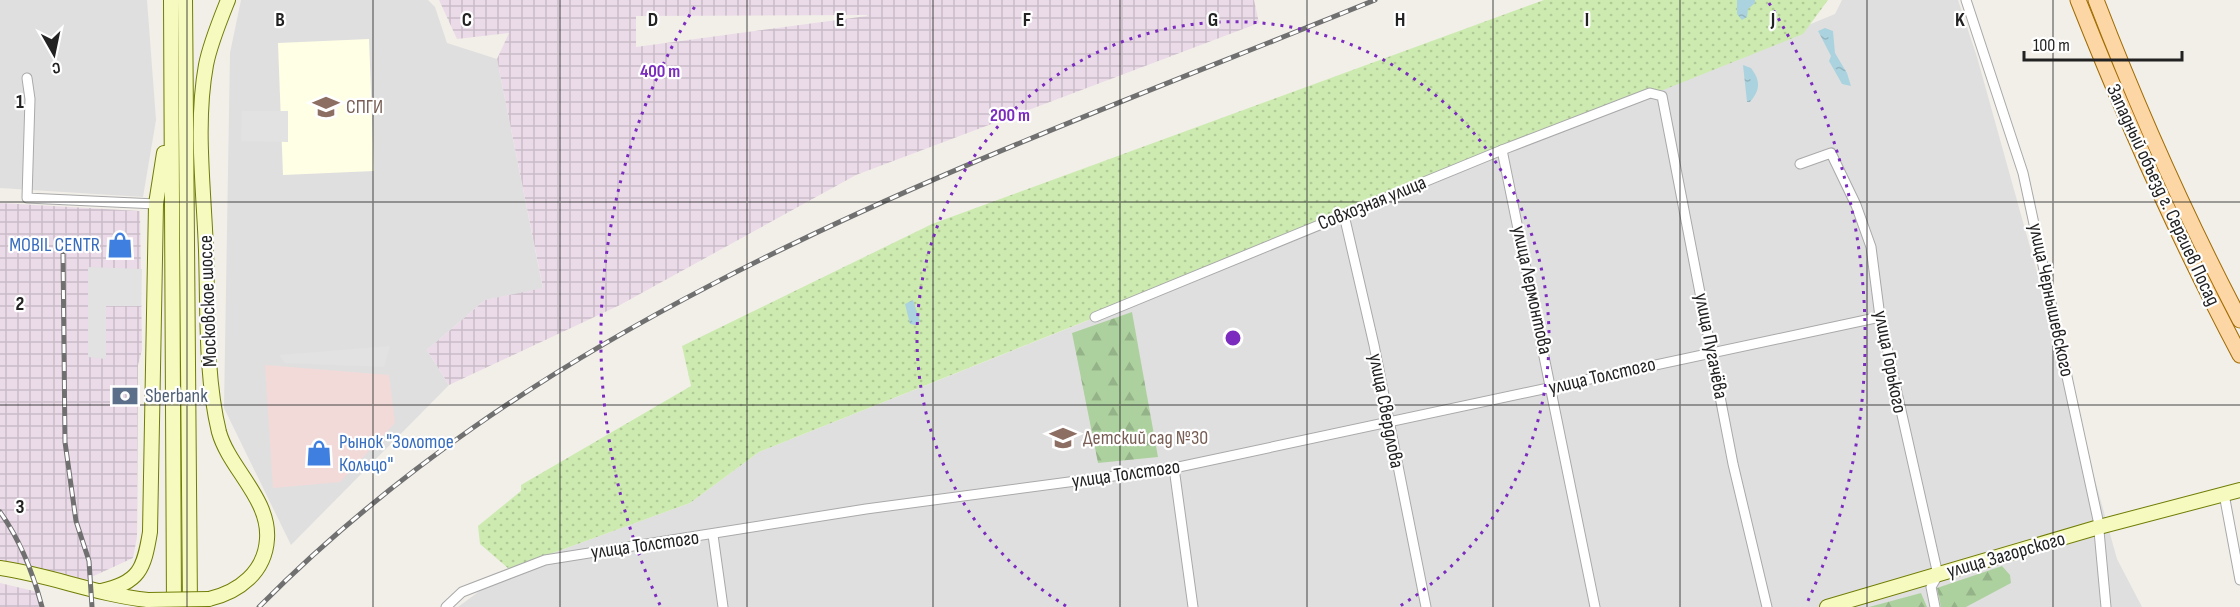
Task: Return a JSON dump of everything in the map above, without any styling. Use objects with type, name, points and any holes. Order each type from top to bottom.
[{"type":"main road","name":"Московское шоссе","points":[[171,0],[174,607]]},
{"type":"main road","name":"Московское шоссе","points":[[185,0],[190,607]]},
{"type":"main road","name":"Московское шоссе","points":[[101,591],[148,600],[209,599],[228,594],[257,569],[266,553],[267,535],[263,515],[221,439],[211,380],[202,150],[203,96],[206,63],[228,0]]},
{"type":"main road","name":"Западный объезд г. Сергиев Посад","points":[[2078,0],[2108,75],[2192,264],[2240,355]]},
{"type":"main road","name":"Западный объезд г. Сергиев Посад","points":[[2096,0],[2123,70],[2207,257],[2240,320]]},
{"type":"main road","points":[[0,568],[32,572],[101,591],[123,586],[135,578],[147,552],[150,532],[156,204],[166,140],[170,76]]},
{"type":"main road","points":[[2186,503],[2240,481]]},
{"type":"main road","points":[[2186,503],[2240,490]]},
{"type":"main road","name":"улица Загорского","points":[[1827,607],[2186,503]]},
{"type":"street","name":"улица Чернышевского","points":[[1966,0],[2023,173],[2099,527],[2106,607]]},
{"type":"street","points":[[27,78],[30,99],[27,198],[156,204]]},
{"type":"street","name":"Совхозная улица","points":[[1095,317],[1502,150],[1650,93]]},
{"type":"street","name":"улица Пугачёва","points":[[1650,93],[1662,96],[1733,464],[1767,607]]},
{"type":"street","name":"улица Лермонтова","points":[[1502,150],[1595,607]]},
{"type":"street","name":"улица Горького","points":[[1800,164],[1831,153],[1856,205],[1871,246],[1880,317],[1938,575],[1931,587],[1935,607]]},
{"type":"street","name":"улица Свердлова","points":[[1344,215],[1374,345],[1426,607]]},
{"type":"street","name":"улица Толстого","points":[[446,607],[462,592],[544,560],[866,509],[1174,468],[1880,317]]},
{"type":"street","points":[[1174,468],[1193,607]]},
{"type":"street","points":[[2224,494],[2240,579]]},
{"type":"street","points":[[713,535],[723,607]]},
{"type":"shaded area","points":[[0,0],[147,0],[156,120],[143,197],[0,188]]},
{"type":"shaded area","points":[[241,0],[428,0],[435,7],[447,43],[497,59],[543,289],[485,300],[427,350],[449,385],[291,545],[224,408],[230,53]]},
{"type":"shaded area","points":[[439,0],[1254,0],[1259,23],[856,175],[620,305],[449,385],[427,350],[485,300],[543,288],[497,59],[509,33],[457,39]],"holes":[[[636,16],[867,16],[636,47]]]},
{"type":"shaded area","points":[[1842,0],[1958,0],[1977,57],[2117,559],[2142,607],[458,607],[509,569],[690,503],[759,452],[1294,238],[1835,14]]},
{"type":"shaded area","name":"СПГИ","points":[[369,39],[374,171],[283,175],[278,43]]},
{"type":"shaded area","points":[[242,111],[288,111],[288,142],[241,141]]},
{"type":"shaded area","points":[[0,203],[140,211],[142,350],[138,365],[137,537],[133,558],[85,580],[0,561]]},
{"type":"shaded area","points":[[88,267],[142,269],[141,306],[106,306],[106,359],[88,357]]},
{"type":"shaded area","points":[[390,346],[384,367],[285,363],[279,355]]},
{"type":"shaded area","name":"Рынок \"Золотое Кольцо\"","points":[[265,365],[389,375],[395,423],[340,482],[273,488]]},
{"type":"shaded area","points":[[0,583],[38,592],[39,607],[0,607]]},
{"type":"green space","points":[[1544,0],[1828,0],[1803,34],[759,452],[690,503],[509,569],[480,544],[478,526],[521,491],[521,485],[691,386],[682,346],[932,224]]},
{"type":"green space","points":[[1132,312],[1158,457],[1098,463],[1072,333]]},
{"type":"green space","points":[[2002,566],[2010,575],[2011,583],[1966,607],[1941,607],[1937,588]]},
{"type":"green space","points":[[1921,593],[1927,607],[1869,607]]},
{"type":"water","points":[[1737,0],[1755,0],[1755,3],[1748,9],[1747,17],[1742,20],[1737,14]]},
{"type":"water","points":[[1825,28],[1833,31],[1835,53],[1847,73],[1851,86],[1842,84],[1829,61],[1831,56],[1818,31]]},
{"type":"water","points":[[1743,65],[1751,68],[1758,81],[1756,93],[1750,102],[1747,102]]},
{"type":"water","points":[[913,300],[920,321],[915,325],[910,324],[905,304]]},
{"type":"railway","points":[[259,607],[378,499],[506,405],[642,322],[784,248],[930,181],[1375,0]]},
{"type":"railway","points":[[63,254],[65,442],[76,521],[89,561],[92,607]]},
{"type":"railway","points":[[0,512],[26,558],[42,607]]},
{"type":"place","name":"СПГИ","points":[[326,107]]},
{"type":"place","name":"MOBIL CENTR","points":[[120,245]]},
{"type":"place","name":"Sberbank","points":[[125,396]]},
{"type":"place","name":"Детский сад №30","points":[[1063,438]]},
{"type":"place","name":"Рынок \"Золотое Кольцо\"","points":[[319,453]]}]
